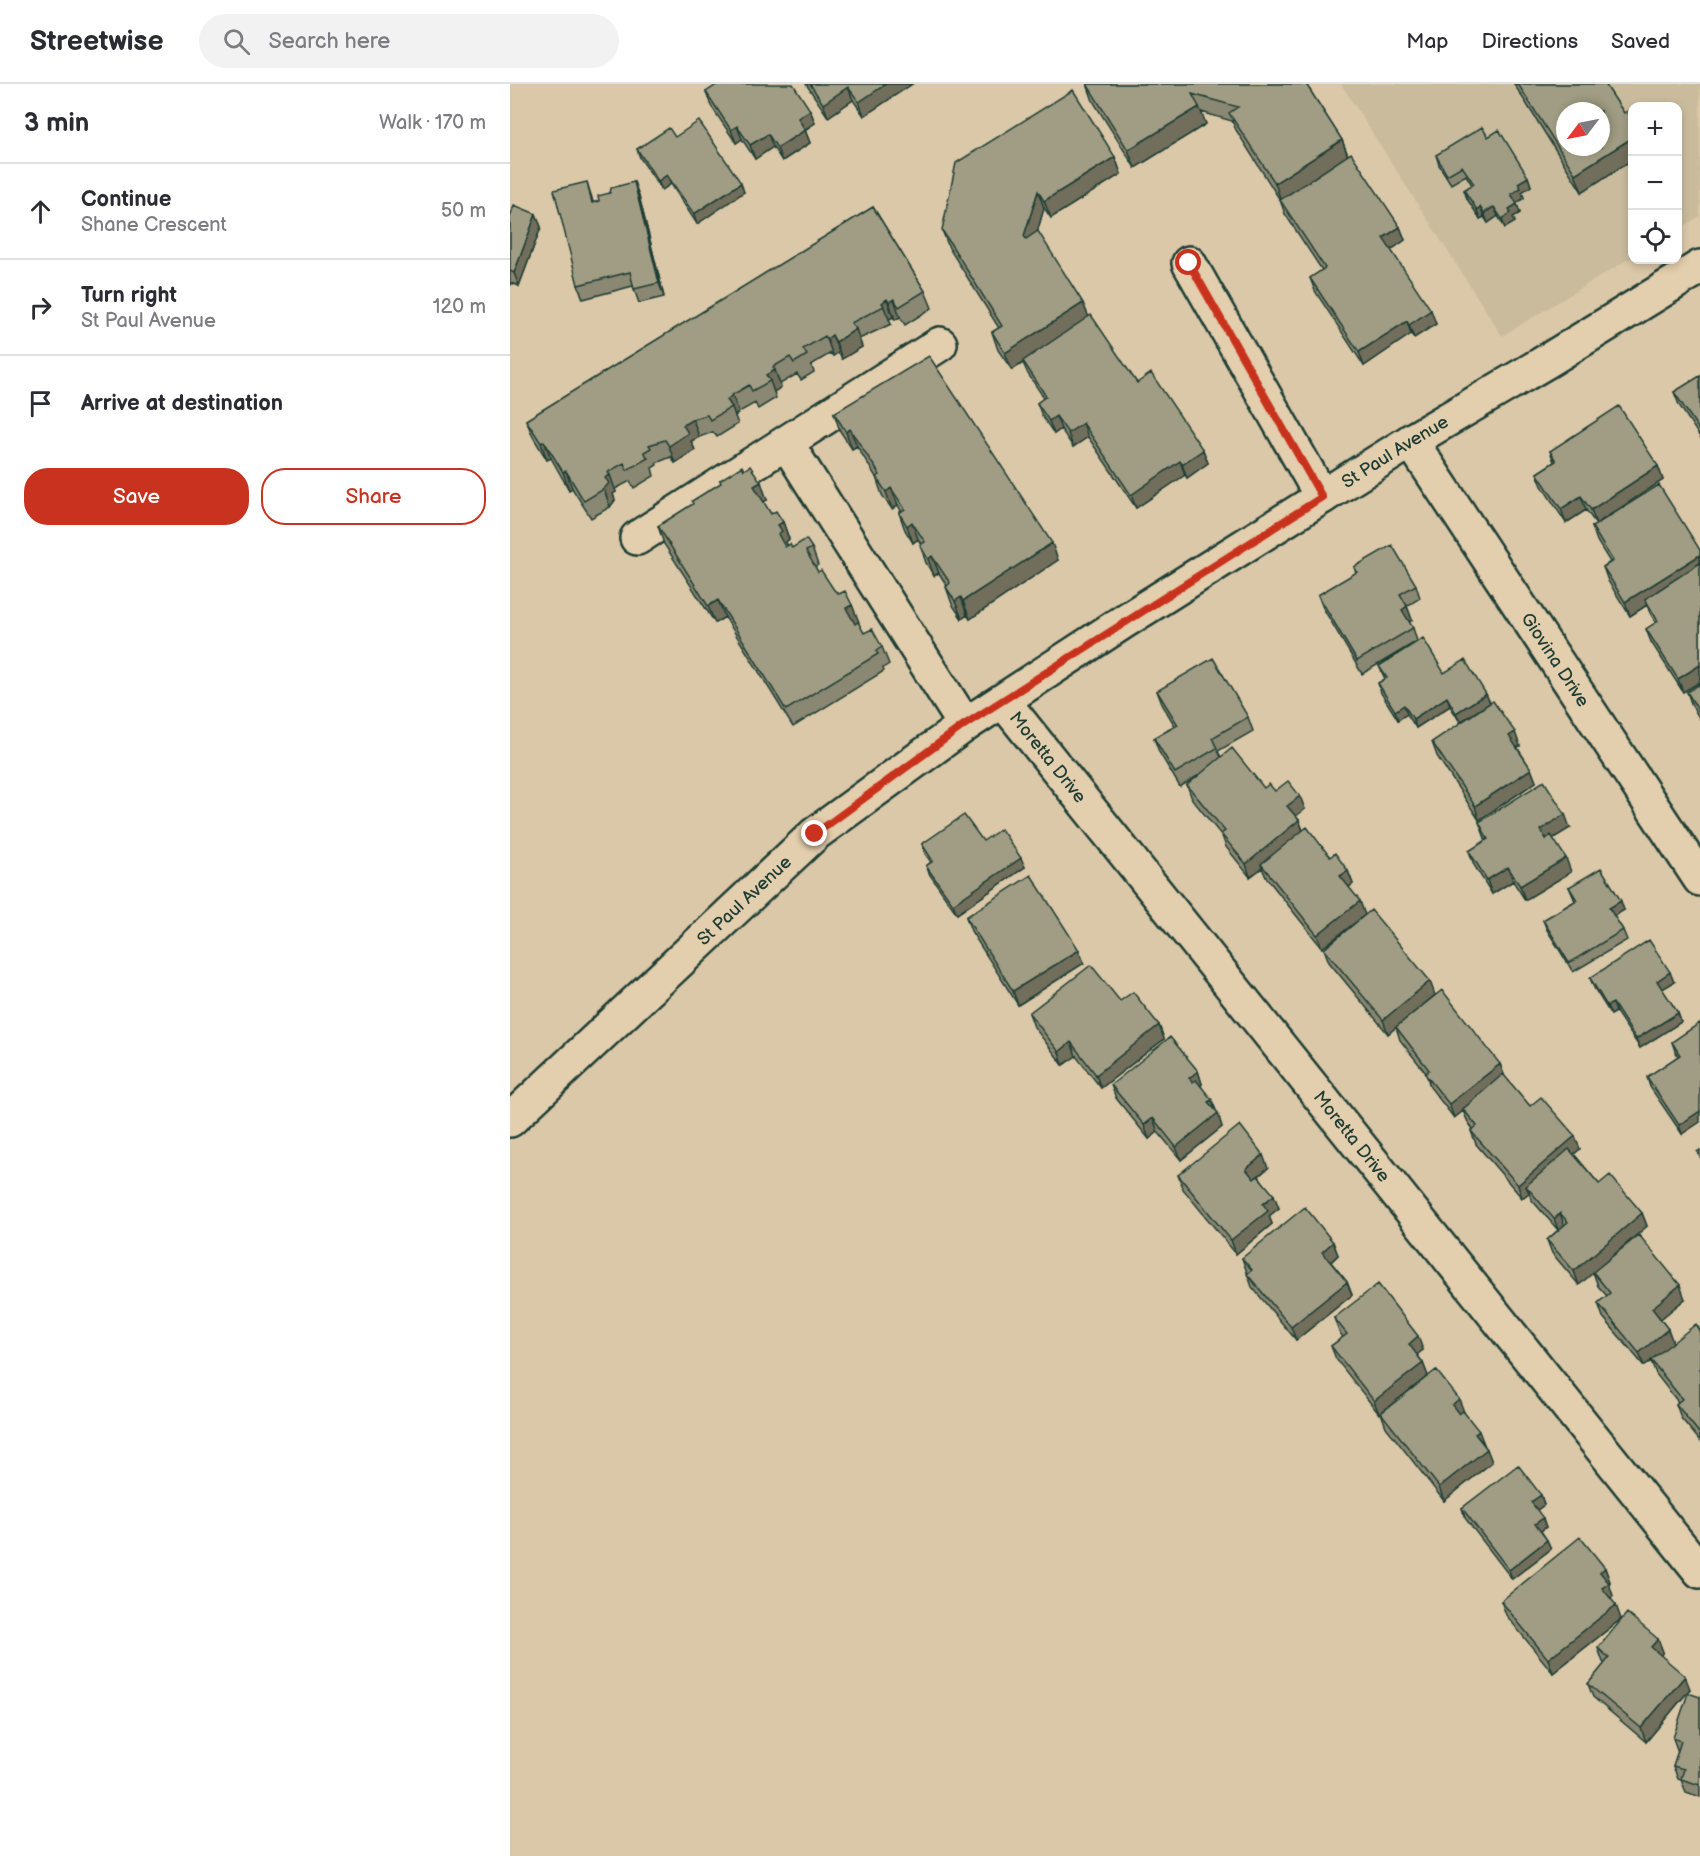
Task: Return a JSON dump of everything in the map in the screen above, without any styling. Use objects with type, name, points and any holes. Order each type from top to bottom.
[{"type":"street","points":[[1189,263],[1322,497]]},
{"type":"street","name":"St Paul Avenue","points":[[510,1119],[815,834],[964,725],[1411,441],[1547,362],[1700,267]]},
{"type":"street","points":[[637,538],[788,444],[940,344]]},
{"type":"street","name":"Giovina Drive","points":[[1411,441],[1700,879]]},
{"type":"street","points":[[788,444],[964,725]]},
{"type":"street","name":"Moretta Drive","points":[[1002,701],[1700,1571]]},
{"type":"shaded area","points":[[1341,84],[1700,84],[1700,216],[1682,227],[1682,102],[1628,102],[1628,259],[1502,336]]},
{"type":"building","points":[[718,84],[793,84],[810,110],[798,118],[805,130],[777,148],[768,134],[750,145],[737,126],[731,130],[706,92]]},
{"type":"building","points":[[810,84],[886,84],[859,102],[848,87],[823,104]]},
{"type":"building","points":[[1087,84],[1306,84],[1342,140],[1275,183],[1229,113],[1238,107],[1192,94],[1199,107],[1128,150]]},
{"type":"building","points":[[1518,84],[1605,84],[1624,113],[1627,111],[1628,113],[1628,141],[1610,152],[1610,102],[1556,102],[1556,144]]},
{"type":"building","points":[[1073,90],[1115,157],[1044,201],[1038,191],[1024,236],[1026,239],[1038,231],[1083,303],[1005,353],[992,332],[1002,326],[942,230],[956,163]]},
{"type":"building","points":[[699,121],[741,183],[694,214],[667,175],[658,181],[637,149],[669,128],[675,137]]},
{"type":"building","points":[[1482,127],[1488,137],[1499,130],[1528,177],[1518,183],[1521,188],[1511,194],[1517,204],[1509,209],[1511,213],[1502,219],[1494,207],[1484,213],[1480,207],[1477,210],[1464,190],[1474,184],[1462,166],[1447,175],[1436,155]]},
{"type":"building","points":[[1351,153],[1400,227],[1383,238],[1431,310],[1409,325],[1407,321],[1359,352],[1310,278],[1325,268],[1280,200]]},
{"type":"building","points":[[1564,156],[1604,156],[1575,174]]},
{"type":"building","points":[[587,182],[592,203],[599,201],[598,196],[610,193],[611,188],[634,182],[659,283],[634,289],[630,272],[578,285],[554,190]]},
{"type":"building","points":[[514,205],[536,214],[514,273],[510,271],[510,213]]},
{"type":"building","points":[[873,207],[925,291],[899,307],[894,299],[889,302],[887,299],[882,303],[884,306],[851,323],[856,329],[836,342],[832,335],[827,339],[825,336],[803,349],[807,355],[794,363],[790,357],[773,367],[775,370],[766,375],[770,381],[752,391],[749,385],[732,395],[727,400],[732,407],[710,420],[707,415],[693,419],[683,425],[688,433],[669,446],[665,440],[649,445],[651,448],[644,452],[648,458],[627,470],[624,463],[608,472],[610,475],[605,478],[609,483],[604,489],[584,501],[566,471],[563,472],[544,441],[541,443],[526,420]]},
{"type":"building","points":[[1091,315],[1137,383],[1151,373],[1203,450],[1182,464],[1180,461],[1131,495],[1083,423],[1068,433],[1056,416],[1049,421],[1037,403],[1046,396],[1023,361]]},
{"type":"building","points":[[929,356],[1052,543],[963,601],[961,597],[955,601],[946,587],[950,583],[932,556],[928,559],[920,545],[925,542],[912,522],[907,526],[899,513],[905,509],[891,488],[886,492],[876,477],[880,475],[850,429],[846,432],[834,413]]},
{"type":"building","points":[[1700,376],[1700,431],[1674,392]]},
{"type":"building","points":[[1619,406],[1658,466],[1591,510],[1581,496],[1561,509],[1537,473],[1556,461],[1550,451]]},
{"type":"building","points":[[742,466],[744,470],[750,466],[761,482],[754,486],[771,514],[776,511],[783,522],[778,525],[782,531],[778,534],[785,547],[790,544],[792,548],[806,539],[812,548],[806,551],[818,572],[821,570],[839,594],[845,591],[852,605],[846,608],[855,624],[858,622],[864,633],[872,629],[882,647],[876,651],[878,654],[786,710],[718,600],[708,606],[658,526],[693,504],[692,501],[721,483],[720,480]]},
{"type":"building","points":[[1659,485],[1700,550],[1700,555],[1625,602],[1603,567],[1613,561],[1592,527]]},
{"type":"building","points":[[1392,545],[1416,585],[1400,594],[1407,606],[1402,610],[1413,628],[1357,661],[1318,595],[1357,572],[1354,567]]},
{"type":"building","points":[[1700,563],[1700,665],[1678,679],[1646,629],[1658,621],[1645,599]]},
{"type":"building","points":[[1423,638],[1444,673],[1465,660],[1486,694],[1456,713],[1447,697],[1413,719],[1404,705],[1395,711],[1378,683],[1387,678],[1379,666]]},
{"type":"building","points":[[1213,658],[1248,717],[1212,738],[1217,748],[1175,773],[1154,738],[1178,725],[1157,691]]},
{"type":"building","points":[[1700,684],[1700,713],[1687,692]]},
{"type":"building","points":[[1493,701],[1515,732],[1509,736],[1531,769],[1475,806],[1432,742]]},
{"type":"building","points":[[1232,748],[1264,788],[1269,784],[1275,791],[1288,781],[1300,796],[1287,806],[1299,820],[1246,864],[1221,834],[1225,831],[1187,785]]},
{"type":"building","points":[[1544,781],[1565,814],[1541,830],[1546,839],[1551,835],[1566,858],[1520,886],[1508,867],[1487,880],[1469,851],[1488,839],[1479,822]]},
{"type":"building","points":[[964,815],[983,841],[1001,829],[1021,858],[953,904],[926,866],[933,861],[922,844]]},
{"type":"building","points":[[1307,827],[1330,857],[1335,853],[1348,871],[1340,876],[1360,901],[1317,935],[1261,864]]},
{"type":"building","points":[[1601,868],[1621,901],[1609,908],[1623,930],[1569,963],[1543,920],[1577,900],[1569,887]]},
{"type":"building","points":[[1031,875],[1079,950],[1013,991],[966,917]]},
{"type":"building","points":[[1371,910],[1430,981],[1383,1020],[1324,949]]},
{"type":"building","points":[[1649,940],[1670,972],[1657,981],[1678,1013],[1636,1039],[1613,1003],[1607,1006],[1590,978]]},
{"type":"building","points":[[1091,965],[1120,1001],[1133,992],[1159,1025],[1096,1075],[1071,1042],[1059,1052],[1029,1013]]},
{"type":"building","points":[[1442,990],[1500,1064],[1449,1104],[1425,1074],[1429,1070],[1396,1027]]},
{"type":"building","points":[[1700,1023],[1700,1111],[1679,1125],[1647,1077],[1680,1055],[1672,1042]]},
{"type":"building","points":[[1170,1037],[1198,1071],[1189,1078],[1193,1082],[1196,1080],[1212,1100],[1208,1102],[1218,1113],[1176,1147],[1153,1118],[1144,1125],[1111,1085]]},
{"type":"building","points":[[1503,1074],[1530,1106],[1541,1097],[1575,1136],[1518,1185],[1471,1131],[1477,1126],[1463,1109]]},
{"type":"building","points":[[1240,1125],[1263,1155],[1246,1169],[1254,1179],[1258,1176],[1274,1195],[1263,1204],[1268,1211],[1231,1240],[1178,1175]]},
{"type":"building","points":[[1569,1149],[1599,1184],[1610,1175],[1642,1213],[1574,1271],[1547,1240],[1568,1222],[1560,1213],[1554,1219],[1526,1186]]},
{"type":"building","points":[[1305,1207],[1333,1242],[1322,1252],[1347,1282],[1291,1327],[1247,1274],[1252,1270],[1242,1258]]},
{"type":"building","points":[[1639,1235],[1680,1285],[1652,1308],[1668,1329],[1639,1353],[1598,1303],[1610,1293],[1593,1272]]},
{"type":"building","points":[[1378,1284],[1418,1336],[1409,1344],[1423,1363],[1374,1401],[1331,1346],[1347,1334],[1334,1318]]},
{"type":"building","points":[[1696,1324],[1700,1330],[1700,1434],[1676,1404],[1682,1399],[1651,1360]]},
{"type":"building","points":[[1436,1370],[1459,1399],[1452,1405],[1459,1414],[1463,1411],[1479,1431],[1475,1434],[1487,1449],[1439,1487],[1381,1413]]},
{"type":"building","points":[[1518,1465],[1541,1495],[1531,1502],[1543,1518],[1535,1524],[1547,1540],[1509,1570],[1462,1508]]},
{"type":"building","points":[[1580,1537],[1605,1568],[1600,1572],[1609,1583],[1602,1588],[1616,1605],[1548,1659],[1501,1601]]},
{"type":"building","points":[[1627,1613],[1658,1639],[1651,1647],[1685,1676],[1641,1728],[1588,1684],[1609,1658],[1598,1648]]},
{"type":"building","points":[[1688,1693],[1700,1697],[1700,1785],[1681,1779],[1684,1769],[1673,1766],[1681,1741],[1673,1738]]},
{"type":"route","points":[[815,834],[964,725],[1322,497],[1189,263]]}]
